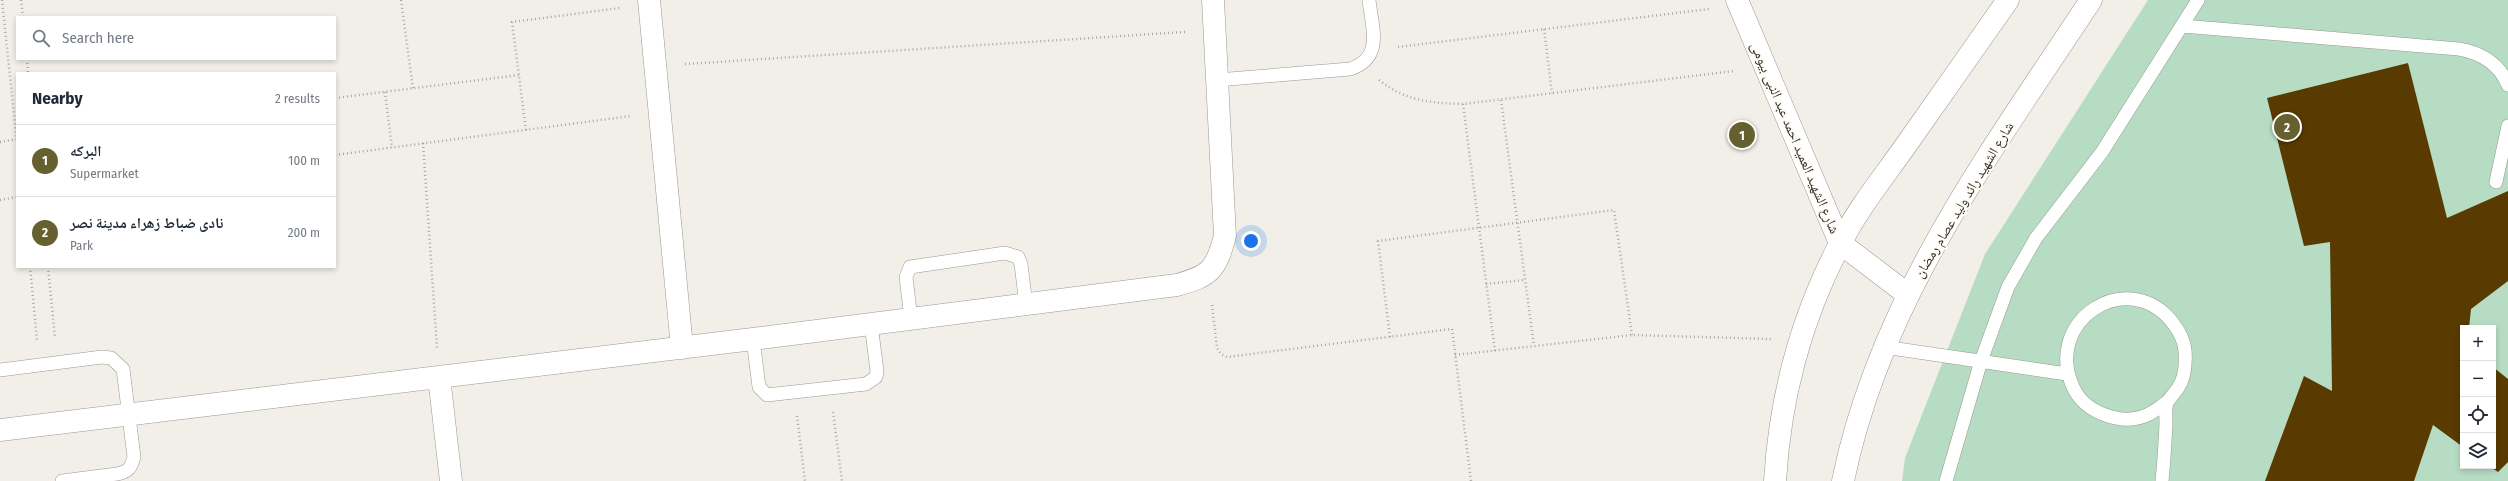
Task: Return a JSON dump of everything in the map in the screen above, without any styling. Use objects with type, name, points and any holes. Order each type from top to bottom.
[{"type":"street","points":[[0,430],[1026,305],[1177,285],[1201,278],[1218,260],[1225,236],[1213,0]]},
{"type":"street","points":[[1775,481],[1777,448],[1785,393],[1799,340],[1818,288],[1840,243],[1866,200],[2008,0]]},
{"type":"street","name":"شارع الشهيد رائد وليد عصام رمضان","points":[[1843,481],[1864,402],[1884,347],[1908,294],[1935,242],[1965,193],[2091,0]]},
{"type":"street","points":[[649,2],[682,348]]},
{"type":"street","name":"شارع الشهيد العميد احمد عبد النبى بيومى","points":[[1738,3],[1840,243],[1908,294]]},
{"type":"street","points":[[439,377],[451,481]]},
{"type":"lane","points":[[1217,80],[1350,69],[1361,66],[1369,58],[1373,50],[1369,0]]},
{"type":"lane","points":[[1946,481],[1981,361],[2008,287],[2036,238],[2102,152],[2198,0]]},
{"type":"lane","points":[[2182,26],[2465,50],[2483,56],[2494,63],[2504,75],[2508,85]]},
{"type":"lane","points":[[2496,182],[2508,126]]},
{"type":"lane","points":[[911,319],[906,278],[910,266],[1005,253],[1018,257],[1021,264],[1026,305]]},
{"type":"lane","points":[[2132,299],[2145,302],[2167,315],[2179,331],[2185,348],[2185,368],[2179,387],[2167,402],[2146,416],[2122,419],[2098,412],[2078,396],[2067,374],[2065,355],[2070,336],[2080,320],[2095,307],[2113,300],[2132,299]]},
{"type":"lane","points":[[753,339],[762,392],[767,395],[866,384],[876,377],[877,371],[871,324]]},
{"type":"lane","points":[[1884,347],[2067,374]]},
{"type":"lane","points":[[0,370],[102,357],[111,358],[118,362],[123,369],[134,457],[132,466],[126,472],[62,481]]},
{"type":"lane","points":[[2162,481],[2167,402]]},
{"type":"path","points":[[2,0],[16,130]]},
{"type":"path","points":[[21,0],[23,16]]},
{"type":"path","points":[[401,0],[413,89]]},
{"type":"path","points":[[526,130],[512,22],[649,2]]},
{"type":"path","points":[[1373,50],[1738,3]]},
{"type":"path","points":[[1544,29],[1552,93]]},
{"type":"path","points":[[655,66],[1214,30]]},
{"type":"path","points":[[27,60],[28,72]]},
{"type":"path","points":[[1361,66],[1390,89],[1418,100],[1425,102],[1463,104],[1765,68]]},
{"type":"path","points":[[336,98],[519,75]]},
{"type":"path","points":[[385,92],[392,148]]},
{"type":"path","points":[[1501,100],[1534,346]]},
{"type":"path","points":[[1463,104],[1495,351]]},
{"type":"path","points":[[336,155],[660,112]]},
{"type":"path","points":[[0,142],[16,139]]},
{"type":"path","points":[[423,144],[439,377]]},
{"type":"path","points":[[0,200],[16,197]]},
{"type":"path","points":[[1390,337],[1378,240],[1614,210],[1632,335]]},
{"type":"path","points":[[30,268],[40,365]]},
{"type":"path","points":[[48,268],[58,362]]},
{"type":"path","points":[[1201,278],[1211,301],[1217,348],[1221,354],[1228,357],[1452,329],[1471,481]]},
{"type":"path","points":[[1486,284],[1525,280]]},
{"type":"path","points":[[1455,356],[1632,335],[1799,340]]},
{"type":"path","points":[[830,388],[842,481]]},
{"type":"path","points":[[794,392],[805,481]]},
{"type":"green space","points":[[2148,0],[2508,0],[2508,481],[1902,481],[1905,458],[1985,254]]},
{"type":"building","points":[[2408,63],[2447,218],[2508,191],[2508,281],[2471,309],[2469,325],[2460,325],[2460,445],[2433,425],[2414,481],[2265,481],[2304,376],[2332,391],[2330,242],[2304,246],[2267,98]]},
{"type":"building","points":[[2496,369],[2508,379],[2508,462],[2498,472],[2494,469],[2496,469]]},
{"type":"place","name":"نادى ضباط زهراء مدينة نصر","points":[[2287,127]]},
{"type":"place","name":"البركه","points":[[1742,135]]}]
